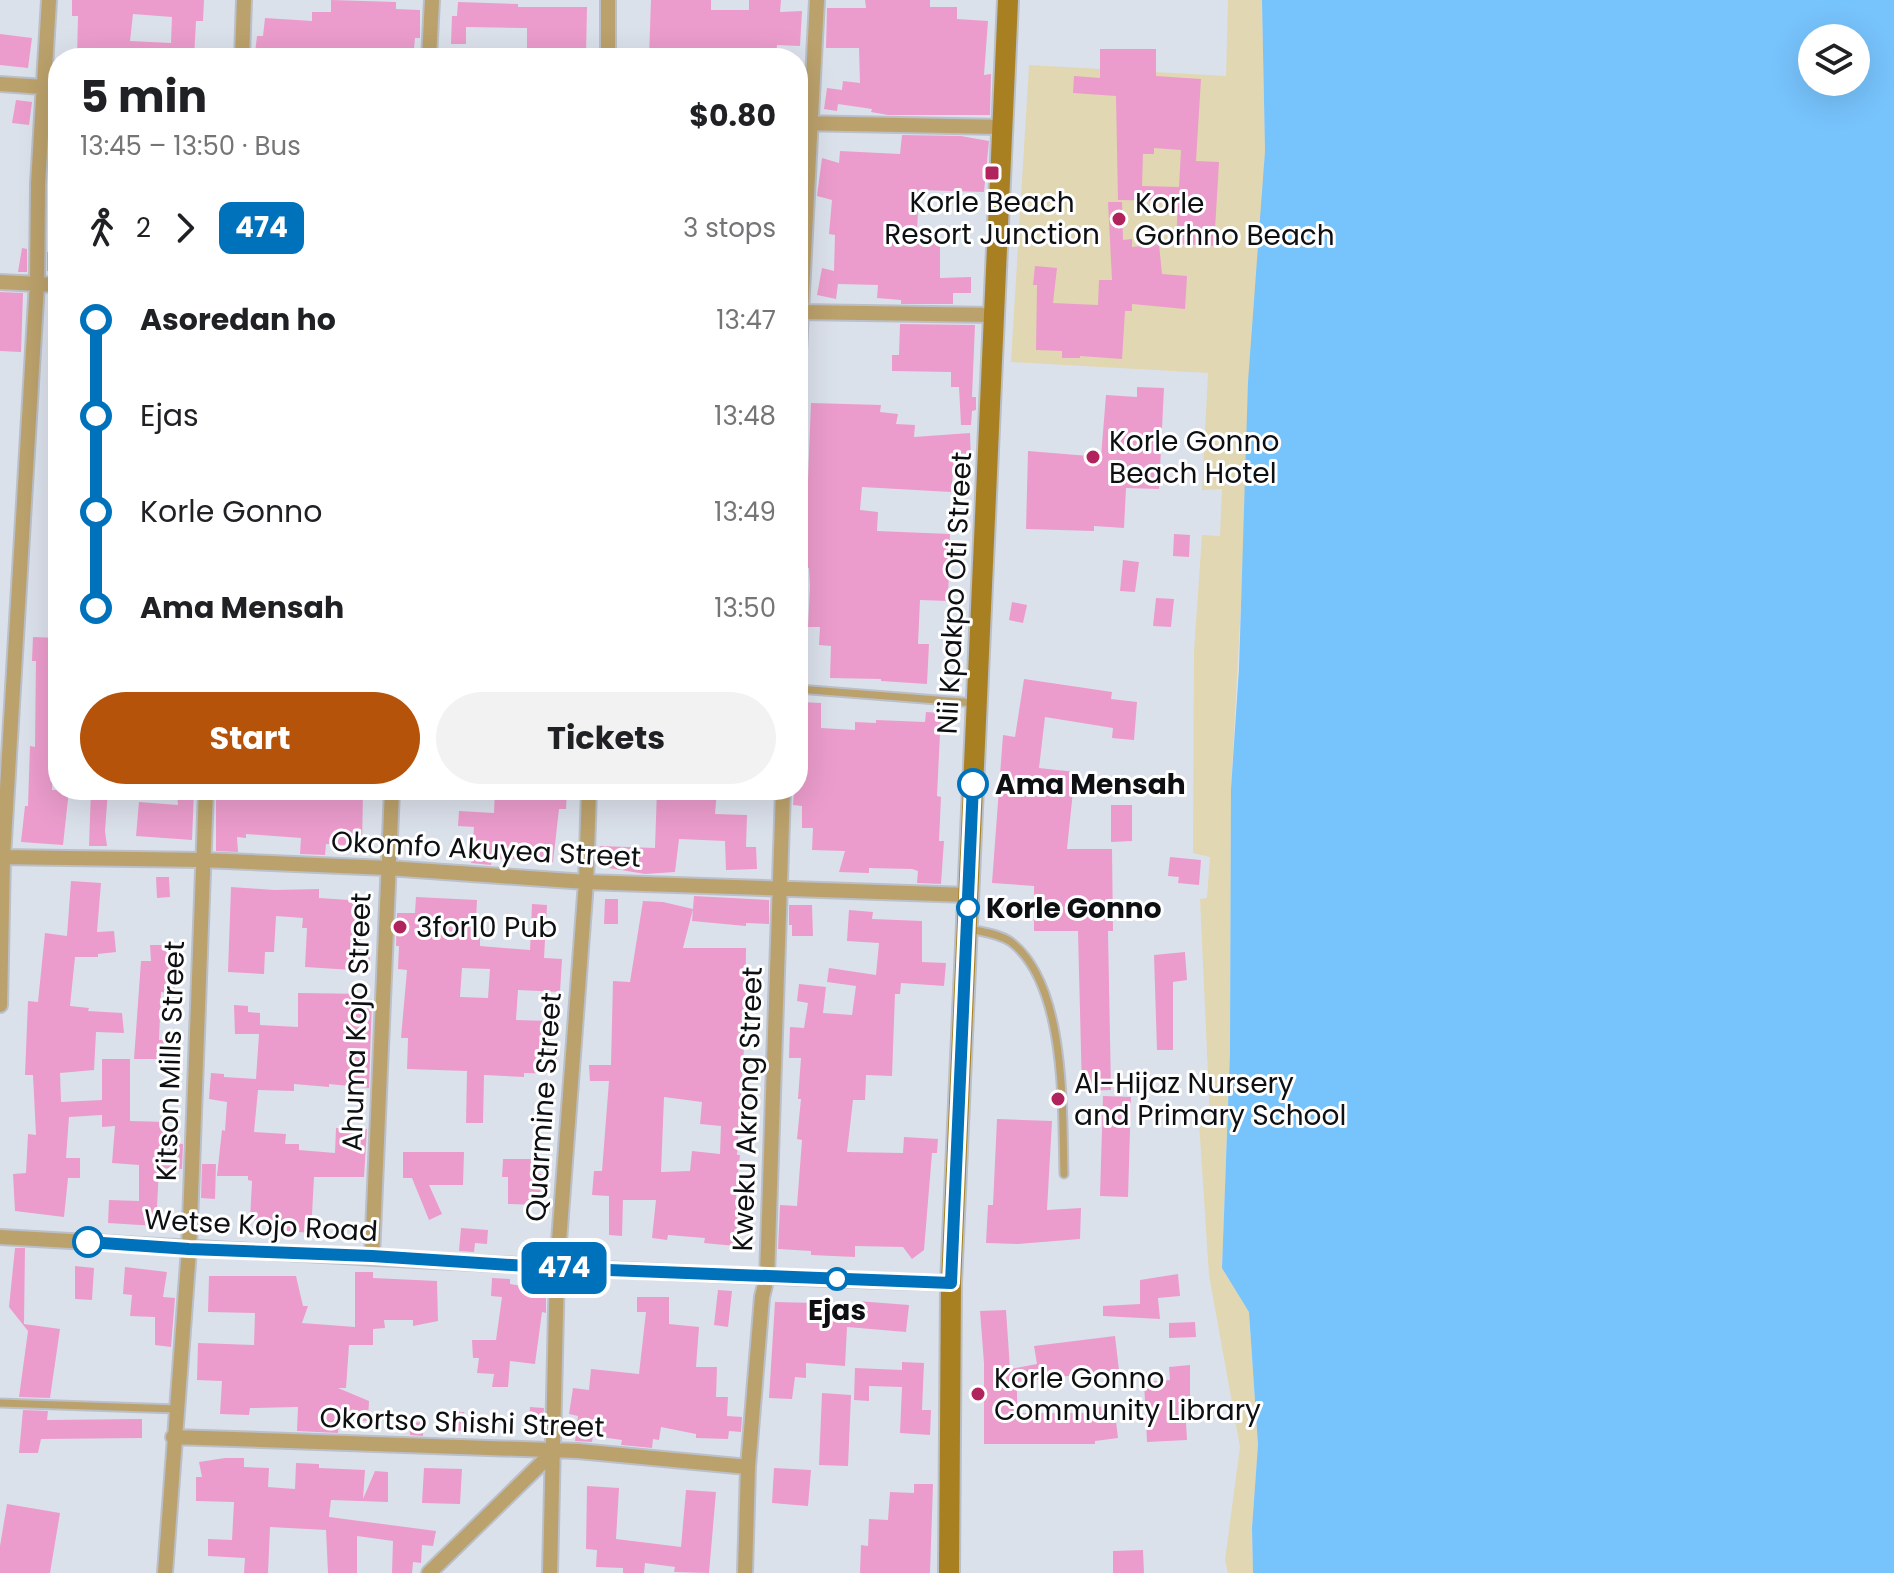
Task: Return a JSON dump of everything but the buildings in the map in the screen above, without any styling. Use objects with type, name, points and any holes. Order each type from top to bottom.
[{"type":"main road","name":"Nii Kpakpo Oti Street","points":[[949,1573],[951,1283],[1008,0]]},
{"type":"street","points":[[49,0],[51,48]]},
{"type":"street","points":[[242,48],[244,0]]},
{"type":"street","points":[[430,48],[432,0]]},
{"type":"street","points":[[608,0],[608,48]]},
{"type":"street","points":[[808,85],[817,0]]},
{"type":"street","points":[[0,84],[48,87]]},
{"type":"street","points":[[0,1005],[1,857],[37,283],[38,184],[48,115]]},
{"type":"street","points":[[808,123],[1002,127]]},
{"type":"street","points":[[0,282],[48,284]]},
{"type":"street","points":[[808,312],[994,315]]},
{"type":"street","name":"Kitson Mills Street","points":[[165,1573],[189,1249],[205,800]]},
{"type":"street","name":"Ahuma Kojo Street","points":[[372,1256],[391,800]]},
{"type":"street","name":"Quarmine Street","points":[[550,1573],[557,1268],[586,882],[589,800]]},
{"type":"street","name":"Kweku Akrong Street","points":[[745,1573],[748,1467],[762,1297],[767,1277],[783,800]]},
{"type":"street","name":"Okomfo Akuyea Street","points":[[1,857],[202,860],[388,868],[586,882],[968,895]]},
{"type":"street","name":"Wetse Kojo Road","points":[[0,1237],[557,1268],[951,1283]]},
{"type":"street","name":"Okortso Shishi Street","points":[[173,1437],[578,1451],[748,1467]]},
{"type":"street","points":[[429,1573],[553,1452]]},
{"type":"lane","points":[[808,690],[977,703]]},
{"type":"lane","points":[[968,929],[1010,941],[1029,962],[1049,1006],[1061,1069],[1064,1174]]},
{"type":"lane","points":[[0,1403],[176,1409]]},
{"type":"sand","points":[[1228,0],[1262,0],[1265,151],[1231,789],[1230,1053],[1222,1268],[1249,1311],[1258,1446],[1252,1528],[1253,1573],[1228,1573],[1225,1560],[1240,1447],[1209,1275],[1199,1122],[1210,1118],[1200,899],[1207,898],[1210,857],[1193,853],[1194,651],[1202,535],[1220,536],[1222,489],[1202,490],[1208,373],[1011,362],[1029,65],[1226,76]]},
{"type":"water","points":[[1262,0],[1894,0],[1894,1573],[1253,1573],[1252,1528],[1258,1445],[1249,1312],[1222,1268],[1230,1053],[1231,789],[1239,669],[1248,382],[1265,151]]},
{"type":"bus line","name":"474","points":[[88,1242],[557,1268],[951,1283],[973,784]]},
{"type":"place","name":"Korle Beach Resort Junction","points":[[992,173]]},
{"type":"place","name":"Korle Gorhno Beach","points":[[1119,219]]},
{"type":"place","name":"Korle Gonno Beach Hotel","points":[[1093,457]]},
{"type":"place","name":"Ama Mensah","points":[[973,784]]},
{"type":"place","name":"Korle Gonno","points":[[968,908]]},
{"type":"place","name":"3for10 Pub","points":[[400,927]]},
{"type":"place","name":"Al-Hijaz Nursery and Primary School","points":[[1058,1099]]},
{"type":"place","name":"Ejas","points":[[837,1279]]},
{"type":"place","name":"Korle Gonno Community Library","points":[[978,1394]]}]
